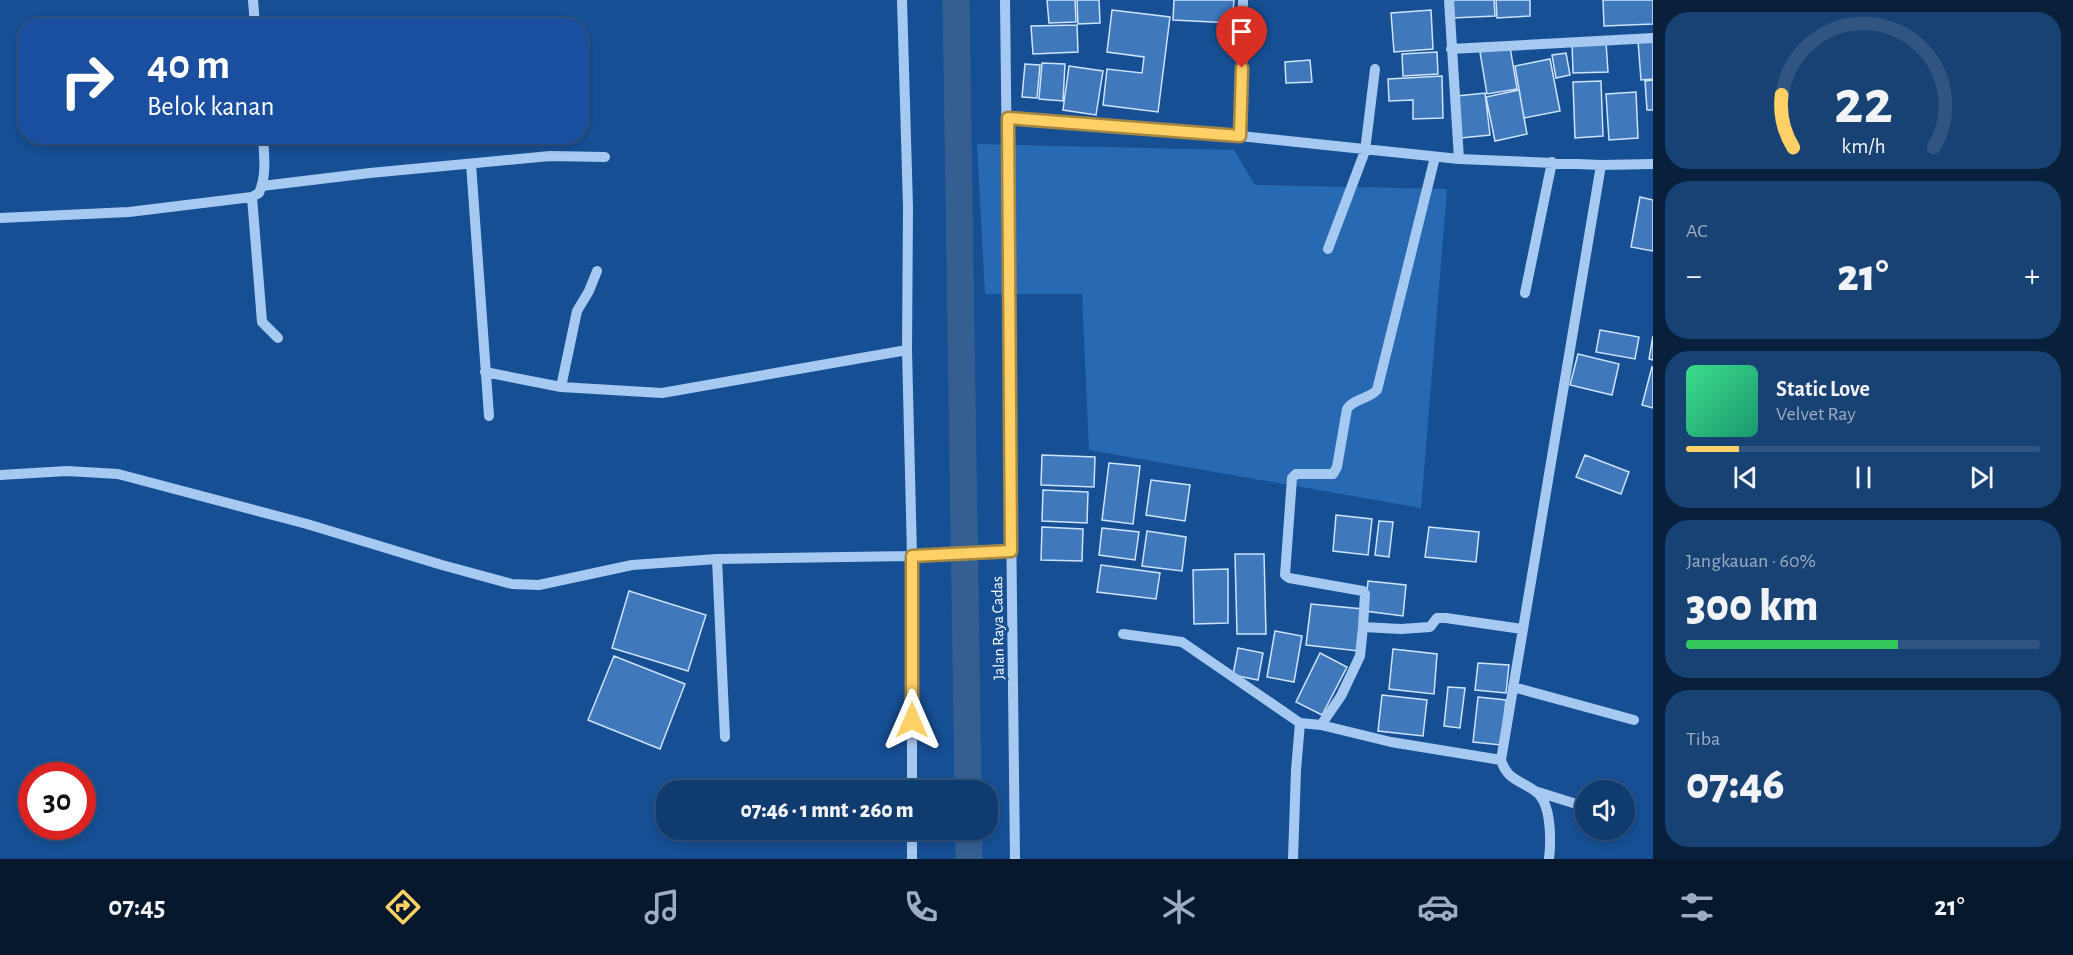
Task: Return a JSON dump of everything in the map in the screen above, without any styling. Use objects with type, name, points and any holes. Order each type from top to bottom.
[{"type":"street","points":[[253,0],[254,18]]},
{"type":"street","points":[[902,0],[908,207],[907,350],[912,556],[912,780]]},
{"type":"street","name":"Jalan Raya Cadas","points":[[1005,0],[1015,859]]},
{"type":"street","points":[[1240,136],[1243,0]]},
{"type":"street","points":[[1449,0],[1459,159]]},
{"type":"street","points":[[1451,50],[1653,38]]},
{"type":"street","points":[[1328,249],[1365,151],[1372,106],[1374,69]]},
{"type":"street","points":[[1008,118],[1240,136],[1365,151],[1459,159],[1601,165],[1653,164]]},
{"type":"street","points":[[0,218],[129,212],[252,197],[259,193],[262,186],[265,167],[264,144]]},
{"type":"street","points":[[262,186],[550,156],[605,157]]},
{"type":"street","points":[[1321,725],[1341,696],[1360,656],[1365,594],[1363,591],[1290,578],[1285,575],[1293,478],[1296,474],[1333,474],[1337,467],[1350,404],[1372,395],[1377,390],[1435,157]]},
{"type":"street","points":[[1524,293],[1552,162]]},
{"type":"street","points":[[471,164],[489,416]]},
{"type":"street","points":[[1575,804],[1538,792],[1509,775],[1501,760],[1601,165]]},
{"type":"street","points":[[252,197],[262,322],[278,338]]},
{"type":"street","points":[[561,387],[575,318],[597,271]]},
{"type":"street","points":[[485,372],[561,387],[662,393],[907,350]]},
{"type":"street","points":[[0,475],[67,471],[118,474],[296,521],[442,566],[512,584],[539,585],[632,566],[717,559],[912,556],[1011,551]]},
{"type":"street","points":[[717,559],[725,737]]},
{"type":"street","points":[[1363,627],[1401,629],[1430,627],[1437,618],[1446,618],[1522,629]]},
{"type":"street","points":[[1123,634],[1182,642],[1300,723],[1321,725],[1392,742],[1501,760]]},
{"type":"street","points":[[1513,687],[1634,720]]},
{"type":"street","points":[[1293,859],[1300,723]]},
{"type":"street","points":[[1538,792],[1549,813],[1549,859]]},
{"type":"street","points":[[912,840],[912,859]]},
{"type":"shaded area","points":[[977,144],[1234,150],[1255,185],[1447,189],[1421,508],[1089,450],[1082,294],[985,294]]},
{"type":"building","points":[[1047,0],[1075,0],[1076,22],[1049,23]]},
{"type":"building","points":[[1077,0],[1099,0],[1100,23],[1078,24]]},
{"type":"building","points":[[1174,0],[1234,0],[1232,23],[1173,20]]},
{"type":"building","points":[[1451,0],[1494,0],[1495,16],[1452,18]]},
{"type":"building","points":[[1496,0],[1530,0],[1530,16],[1497,18]]},
{"type":"building","points":[[1603,0],[1653,0],[1653,24],[1604,26]]},
{"type":"building","points":[[1112,10],[1170,17],[1158,112],[1103,105],[1107,69],[1142,73],[1144,57],[1107,52]]},
{"type":"building","points":[[1431,10],[1433,49],[1394,52],[1391,13]]},
{"type":"building","points":[[1077,25],[1078,52],[1033,54],[1031,26]]},
{"type":"building","points":[[1653,40],[1653,79],[1641,80],[1638,41]]},
{"type":"building","points":[[1606,42],[1608,72],[1573,73],[1572,43]]},
{"type":"building","points":[[1510,47],[1517,89],[1487,94],[1480,52]]},
{"type":"building","points":[[1437,52],[1438,74],[1403,76],[1402,54]]},
{"type":"building","points":[[1566,53],[1570,75],[1556,78],[1552,55]]},
{"type":"building","points":[[1550,59],[1560,111],[1524,118],[1515,66]]},
{"type":"building","points":[[1310,60],[1312,82],[1286,83],[1285,62]]},
{"type":"building","points":[[1042,63],[1065,64],[1063,101],[1039,99]]},
{"type":"building","points":[[1025,64],[1040,65],[1037,98],[1022,97]]},
{"type":"building","points":[[1069,66],[1103,71],[1096,115],[1063,110]]},
{"type":"building","points":[[1442,76],[1443,118],[1413,119],[1413,100],[1389,101],[1388,79]]},
{"type":"building","points":[[1653,80],[1653,110],[1647,110],[1645,81]]},
{"type":"building","points":[[1601,81],[1603,136],[1575,138],[1573,82]]},
{"type":"building","points":[[1519,90],[1527,134],[1495,141],[1486,97]]},
{"type":"building","points":[[1636,92],[1638,138],[1609,140],[1606,94]]},
{"type":"building","points":[[1485,93],[1490,135],[1461,138],[1457,96]]},
{"type":"building","points":[[1640,197],[1653,200],[1653,251],[1631,247]]},
{"type":"building","points":[[1600,330],[1639,337],[1635,359],[1596,352]]},
{"type":"building","points":[[1653,336],[1653,360],[1649,359]]},
{"type":"building","points":[[1578,354],[1619,364],[1612,395],[1570,385]]},
{"type":"building","points":[[1653,368],[1653,408],[1642,405]]},
{"type":"building","points":[[1042,455],[1095,457],[1094,487],[1041,485]]},
{"type":"building","points":[[1585,455],[1629,472],[1621,494],[1576,477]]},
{"type":"building","points":[[1109,463],[1140,466],[1133,524],[1102,520]]},
{"type":"building","points":[[1151,480],[1190,485],[1185,521],[1146,515]]},
{"type":"building","points":[[1043,490],[1088,492],[1087,523],[1042,521]]},
{"type":"building","points":[[1336,515],[1372,519],[1368,555],[1333,551]]},
{"type":"building","points":[[1379,521],[1393,522],[1389,557],[1375,555]]},
{"type":"building","points":[[1042,527],[1083,529],[1082,561],[1041,560]]},
{"type":"building","points":[[1429,527],[1479,532],[1476,562],[1425,557]]},
{"type":"building","points":[[1102,528],[1139,532],[1135,560],[1099,555]]},
{"type":"building","points":[[1147,531],[1186,537],[1182,571],[1142,566]]},
{"type":"building","points":[[1235,554],[1264,554],[1266,634],[1237,634]]},
{"type":"building","points":[[1101,565],[1160,573],[1156,599],[1097,592]]},
{"type":"building","points":[[1228,569],[1228,623],[1194,624],[1193,570]]},
{"type":"building","points":[[1368,581],[1406,585],[1403,616],[1365,611]]},
{"type":"building","points":[[629,591],[706,615],[688,671],[612,648]]},
{"type":"building","points":[[1311,604],[1363,609],[1359,651],[1306,645]]},
{"type":"building","points":[[1275,631],[1302,636],[1294,682],[1267,677]]},
{"type":"building","points":[[1238,648],[1263,653],[1258,680],[1233,675]]},
{"type":"building","points":[[1393,649],[1437,654],[1434,694],[1389,689]]},
{"type":"building","points":[[1320,653],[1347,667],[1322,715],[1296,702]]},
{"type":"building","points":[[614,656],[685,684],[660,749],[588,720]]},
{"type":"building","points":[[1478,663],[1509,665],[1506,693],[1475,690]]},
{"type":"building","points":[[1448,687],[1465,688],[1460,728],[1444,726]]},
{"type":"building","points":[[1382,695],[1427,700],[1423,736],[1378,731]]},
{"type":"building","points":[[1478,697],[1506,700],[1501,745],[1473,742]]},
{"type":"waterway","points":[[956,0],[968,780]]},
{"type":"waterway","points":[[969,840],[969,859]]},
{"type":"route","points":[[912,720],[912,556],[1011,551],[1008,118],[1240,136],[1242,68]]}]
